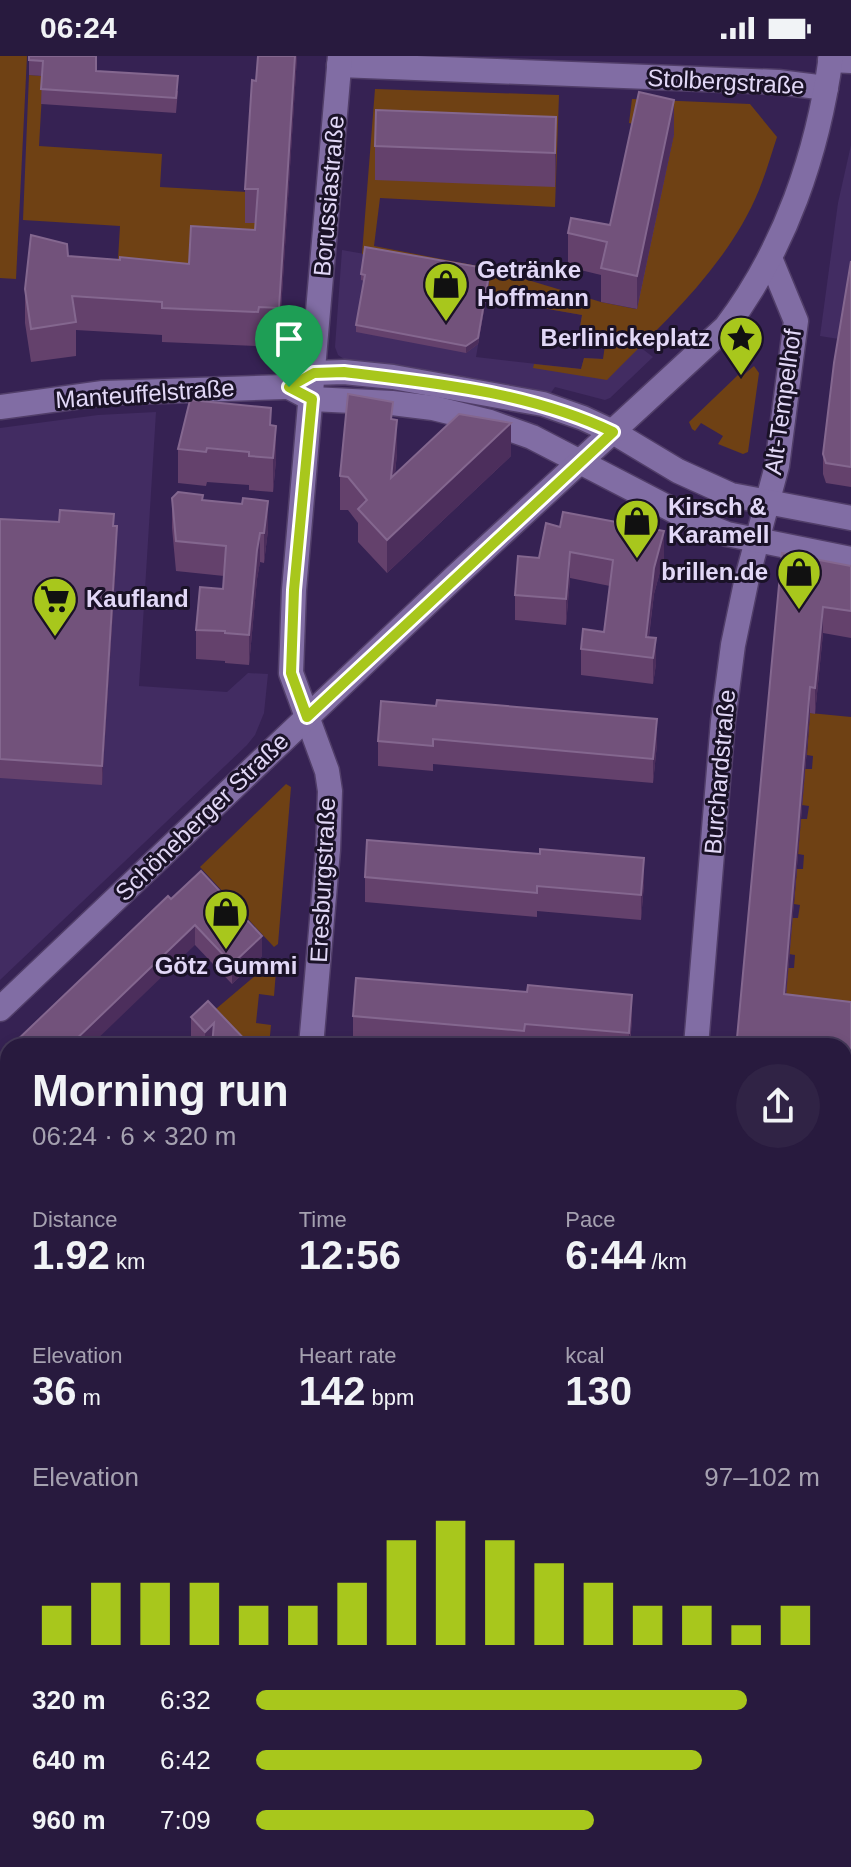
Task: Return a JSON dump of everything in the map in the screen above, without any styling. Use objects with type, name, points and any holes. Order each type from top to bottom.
[{"type":"main road","points":[[613,432],[726,327],[750,294],[770,258],[804,176],[826,88],[837,59]]},
{"type":"main road","name":"Stolbergstraße","points":[[340,60],[778,82],[826,88]]},
{"type":"main road","name":"Borussiastraße","points":[[307,717],[291,673],[294,590],[340,60]]},
{"type":"main road","name":"Alt-Tempelhof","points":[[768,502],[777,466],[796,321],[770,258]]},
{"type":"main road","name":"Manteuffelstraße","points":[[0,407],[103,393],[289,387],[314,373],[344,372],[393,377],[552,407],[613,432],[695,480],[731,495],[851,518]]},
{"type":"main road","name":"Manteuffelstraße","points":[[289,387],[312,399],[392,403],[462,414],[532,437],[694,521],[727,534],[851,559]]},
{"type":"main road","name":"Schöneberger Straße","points":[[0,1009],[613,432]]},
{"type":"main road","name":"Burchardstraße","points":[[697,1038],[728,682],[737,618],[768,502]]},
{"type":"main road","name":"Eresburgstraße","points":[[307,717],[327,771],[330,817],[312,1038]]},
{"type":"shaded area","points":[[0,56],[27,56],[16,279],[0,278]]},
{"type":"shaded area","points":[[29,75],[43,76],[39,146],[162,154],[160,187],[247,192],[258,223],[255,266],[116,293],[120,226],[23,220]]},
{"type":"shaded area","points":[[375,89],[559,95],[555,207],[380,198],[374,246],[488,268],[601,302],[636,309],[674,134],[629,123],[632,99],[750,104],[777,137],[759,190],[730,244],[672,315],[607,380],[533,368],[534,364],[581,369],[584,358],[603,359],[606,338],[579,333],[582,315],[496,300],[497,294],[487,293],[489,276],[362,254]]},
{"type":"shaded area","points":[[851,145],[851,341],[820,336],[838,203]]},
{"type":"shaded area","points":[[342,250],[490,276],[581,302],[653,357],[605,400],[555,387],[550,394],[347,361],[338,355],[335,347]],"holes":[[[487,293],[497,294],[496,300],[582,315],[579,333],[606,338],[604,359],[584,358],[581,369],[476,357]]]},
{"type":"shaded area","points":[[754,366],[759,373],[748,452],[743,454],[718,444],[723,436],[701,423],[695,431],[689,422],[738,375],[741,377]]},
{"type":"shaded area","points":[[156,412],[139,686],[227,692],[248,673],[268,674],[264,713],[247,745],[0,980],[0,428],[98,415]]},
{"type":"shaded area","points":[[810,713],[851,717],[851,1028],[777,1019],[788,968],[794,968],[795,955],[789,954],[792,918],[798,918],[800,905],[794,904],[797,869],[803,869],[804,855],[798,854],[801,819],[807,819],[809,806],[802,805],[805,769],[812,769],[813,756],[807,755]]},
{"type":"shaded area","points":[[286,784],[291,787],[278,944],[274,947],[200,867]]},
{"type":"shaded area","points":[[269,964],[276,971],[274,996],[259,994],[256,1023],[271,1025],[270,1038],[233,1038],[210,1014]]},
{"type":"building","points":[[29,56],[96,56],[96,71],[178,76],[176,98],[41,89],[43,61],[29,60]]},
{"type":"building","points":[[258,56],[295,56],[279,308],[259,307],[258,312],[162,308],[162,302],[72,296],[76,322],[31,329],[25,289],[31,235],[67,244],[68,256],[120,260],[120,257],[189,264],[191,226],[255,230],[258,189],[245,189],[252,80],[256,81]]},
{"type":"building","points":[[639,92],[674,100],[637,276],[601,268],[607,242],[568,233],[571,218],[610,225]]},
{"type":"building","points":[[376,110],[556,117],[555,153],[375,146]]},
{"type":"building","points":[[365,247],[490,269],[478,338],[466,346],[356,325],[365,275],[361,274]]},
{"type":"building","points":[[851,261],[851,467],[826,463],[823,454]]},
{"type":"building","points":[[348,394],[393,402],[391,419],[397,420],[391,478],[459,414],[511,423],[387,540],[358,509],[367,500],[348,477],[340,476]]},
{"type":"building","points":[[190,400],[271,408],[270,425],[276,426],[273,458],[207,448],[206,452],[178,449]]},
{"type":"building","points":[[178,492],[203,495],[202,500],[242,504],[243,498],[268,501],[264,533],[260,533],[257,550],[249,635],[196,630],[200,587],[223,589],[226,546],[176,541],[172,498]]},
{"type":"building","name":"Kaufland","points":[[60,510],[114,514],[113,526],[117,526],[102,766],[0,759],[0,519],[59,522]]},
{"type":"building","points":[[563,512],[664,531],[654,568],[646,637],[656,638],[653,658],[581,649],[583,629],[604,632],[613,560],[570,552],[566,599],[515,595],[518,556],[539,558],[546,523],[560,527]]},
{"type":"building","points":[[782,553],[851,566],[851,611],[823,607],[815,688],[810,687],[784,994],[851,1002],[851,1038],[737,1038]]},
{"type":"building","points":[[437,700],[657,719],[653,759],[433,739],[433,746],[378,741],[381,701],[436,706]]},
{"type":"building","points":[[367,840],[540,854],[540,849],[644,858],[641,895],[537,886],[537,893],[365,877]]},
{"type":"building","points":[[201,871],[262,936],[232,964],[195,925],[77,1038],[19,1038],[168,896],[171,899]]},
{"type":"building","points":[[356,978],[527,992],[528,985],[632,995],[629,1033],[525,1024],[524,1031],[353,1016]]},
{"type":"building","points":[[208,1001],[243,1038],[213,1038],[214,1023],[205,1032],[191,1017]]},
{"type":"place","name":"Getränke Hoffmann","points":[[446,323]]},
{"type":"place","name":"Berlinickeplatz","points":[[741,377]]},
{"type":"place","name":"Kirsch & Karamell","points":[[637,560]]},
{"type":"place","name":"brillen.de","points":[[799,611]]},
{"type":"place","name":"Kaufland","points":[[55,638]]},
{"type":"place","name":"Götz Gummi","points":[[226,951]]},
{"type":"route","points":[[344,372],[393,377],[543,404],[613,432],[307,717],[291,673],[294,590],[312,399],[289,387],[314,373],[344,372]]}]
